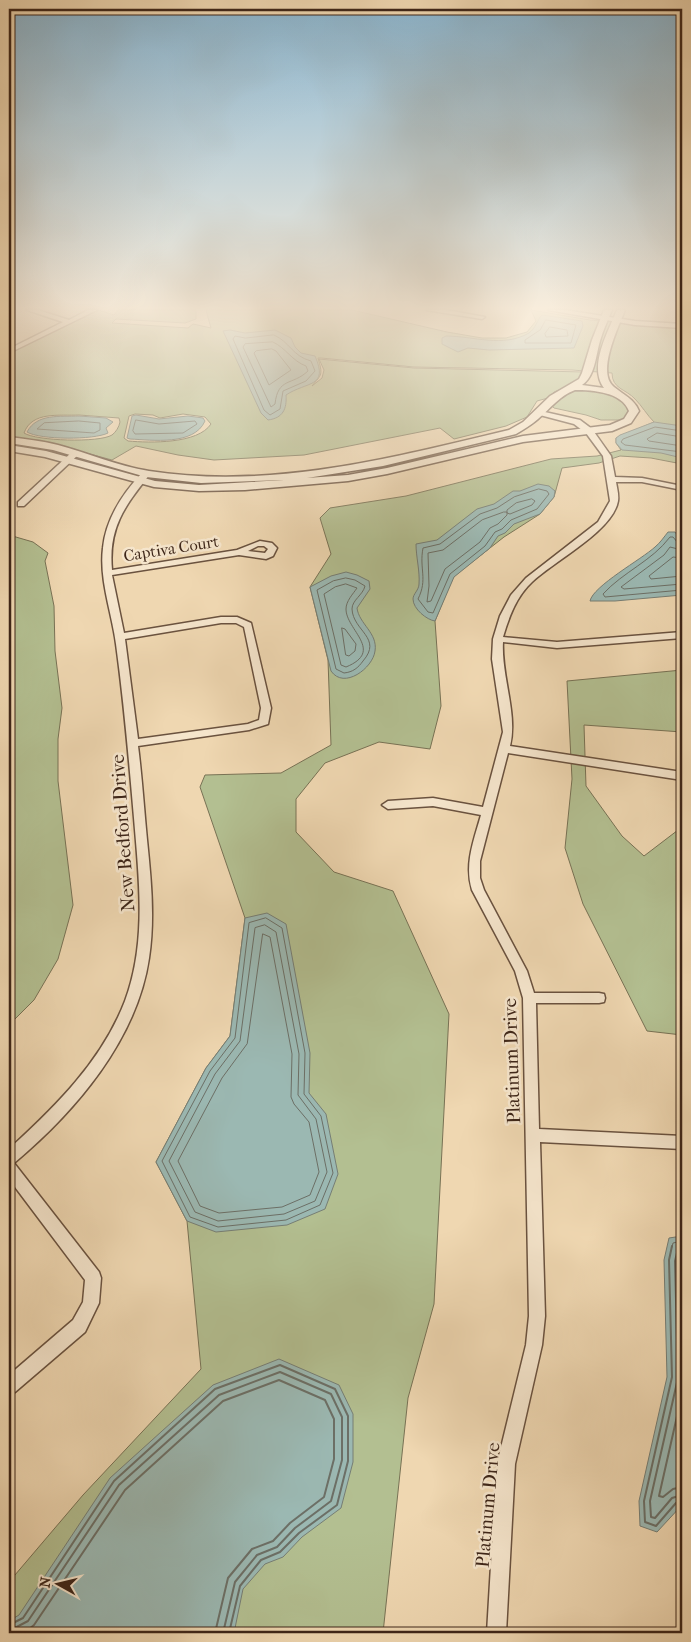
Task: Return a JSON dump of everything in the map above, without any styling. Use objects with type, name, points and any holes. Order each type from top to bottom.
[{"type":"street","points":[[9,448],[71,457],[167,486],[199,488],[301,484],[387,471],[464,449],[512,432],[528,423],[554,396],[571,387]]},
{"type":"street","points":[[464,449],[524,438],[617,426],[631,418],[633,409],[628,401],[608,387]]},
{"type":"street","points":[[562,390],[591,388],[621,396]]},
{"type":"street","name":"Platinum Drive","points":[[496,1633],[506,1464],[534,1345],[536,1326],[533,1134],[529,998],[521,971],[481,897],[474,878],[474,861],[505,749],[508,727],[498,665],[498,639],[507,611],[524,585],[542,568],[596,528],[608,515],[614,501],[612,479],[606,453],[589,431],[577,422],[539,412]]},
{"type":"street","points":[[9,440],[54,447],[71,457]]},
{"type":"street","points":[[21,504],[71,457]]},
{"type":"street","name":"New Bedford Drive","points":[[9,1158],[61,1110],[99,1061],[131,1002],[143,959],[147,904],[134,743],[108,573],[109,536],[115,517],[142,477]]},
{"type":"street","points":[[612,479],[642,480],[682,488]]},
{"type":"street","name":"Captiva Court","points":[[108,573],[239,552]]},
{"type":"street","points":[[119,637],[221,620],[237,620],[248,625],[266,708],[264,722],[249,728],[134,743]]},
{"type":"street","points":[[498,639],[558,645],[682,635]]},
{"type":"street","points":[[505,749],[682,776]]},
{"type":"street","points":[[388,805],[433,802],[487,812]]},
{"type":"street","points":[[529,998],[599,998]]},
{"type":"street","points":[[533,1134],[682,1143]]},
{"type":"street","points":[[9,1168],[93,1278],[91,1303],[79,1326],[9,1386]]},
{"type":"green space","points":[[9,387],[567,387],[554,392],[548,398],[537,401],[527,417],[506,426],[454,439],[440,428],[304,455],[214,460],[136,446],[112,460],[64,447],[9,438]],"holes":[[[135,414],[153,415],[160,418],[183,414],[205,417],[211,424],[205,431],[185,439],[173,441],[128,441],[124,438],[129,416]],[[79,415],[119,418],[120,422],[117,429],[112,435],[105,438],[68,440],[41,438],[24,433],[33,421],[47,416]]]},
{"type":"green space","points":[[618,387],[682,387],[682,464],[651,458],[620,456],[599,463],[562,468],[554,497],[540,514],[504,537],[453,577],[435,621],[441,706],[430,749],[379,742],[325,763],[296,799],[296,832],[334,872],[393,891],[449,1014],[434,1304],[408,1398],[383,1633],[9,1633],[9,1582],[83,1495],[201,1369],[187,1221],[156,1162],[206,1068],[230,1036],[245,918],[200,787],[205,775],[281,773],[331,745],[328,660],[310,587],[331,554],[320,518],[330,508],[406,496],[551,459],[597,456],[621,450],[616,443],[616,438],[654,422],[631,396]]},
{"type":"green space","points":[[580,389],[603,392],[617,397],[623,401],[630,413],[625,420],[601,420],[554,408],[550,404],[572,390]]},
{"type":"green space","points":[[9,535],[33,542],[48,553],[45,561],[54,606],[55,651],[62,708],[58,739],[58,781],[73,905],[58,959],[34,1000],[9,1025]]},
{"type":"green space","points":[[682,670],[682,732],[584,725],[586,786],[622,836],[644,856],[682,827],[682,1035],[647,1031],[583,904],[565,848],[572,779],[567,681]]},
{"type":"water","points":[[249,387],[304,387],[286,395],[285,409],[281,415],[268,420],[261,413]]},
{"type":"water","points":[[57,416],[106,418],[113,422],[106,428],[108,433],[91,437],[55,438],[43,437],[27,432],[31,426],[43,419]]},
{"type":"water","points":[[132,416],[159,419],[188,416],[203,418],[205,421],[200,429],[182,438],[172,440],[130,439],[127,438]]},
{"type":"water","points":[[654,422],[682,426],[682,458],[661,453],[622,450],[616,443],[616,438],[620,435]]},
{"type":"water","points":[[538,484],[549,486],[555,491],[554,497],[540,514],[514,524],[505,533],[498,536],[490,548],[454,577],[435,621],[428,619],[421,613],[415,607],[413,599],[419,584],[416,544],[437,540],[477,509],[494,504],[513,491],[520,491]]},
{"type":"water","points":[[668,532],[675,532],[682,542],[682,595],[615,601],[590,601],[600,588],[649,552]]},
{"type":"water","points":[[346,572],[369,581],[370,589],[357,608],[358,614],[374,639],[375,645],[373,658],[369,664],[364,670],[350,678],[337,676],[331,671],[310,587],[331,576]]},
{"type":"water","points":[[267,913],[286,924],[310,1053],[309,1093],[326,1114],[338,1174],[325,1209],[287,1225],[216,1232],[187,1221],[156,1162],[206,1068],[230,1036],[245,918]]},
{"type":"water","points":[[682,1236],[682,1505],[657,1532],[640,1526],[639,1501],[667,1377],[664,1260],[669,1238]]},
{"type":"water","points":[[279,1359],[339,1385],[353,1414],[353,1462],[341,1508],[302,1537],[283,1557],[265,1564],[243,1589],[234,1633],[9,1633],[9,1621],[19,1615],[110,1478],[213,1385]]}]
